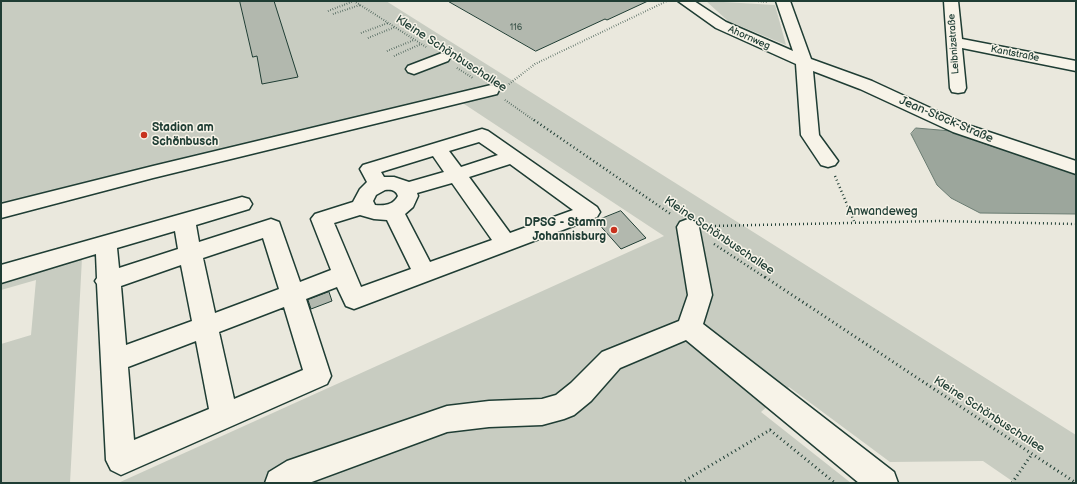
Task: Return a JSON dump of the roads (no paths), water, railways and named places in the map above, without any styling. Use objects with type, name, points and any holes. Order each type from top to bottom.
[{"type":"street","name":"Ahornweg","points":[[686,1],[721,25],[810,65]]},
{"type":"street","points":[[783,1],[810,65],[810,135],[828,161]]},
{"type":"street","name":"Leibnizstraße","points":[[951,1],[958,88]]},
{"type":"street","name":"Kantstraße","points":[[954,42],[1076,66]]},
{"type":"street","points":[[414,70],[442,58]]},
{"type":"street","name":"Jean-Stock-Straße","points":[[810,65],[866,85],[959,128],[1076,168]]},
{"type":"street","points":[[1,211],[168,168],[493,92]]},
{"type":"street","points":[[364,206],[363,201],[365,194],[371,188],[379,185],[393,183],[406,190],[408,196],[404,204],[393,211],[383,213],[374,212],[364,206],[322,219],[354,299],[590,212],[482,135],[370,169],[379,185]]},
{"type":"street","points":[[437,148],[506,243]]},
{"type":"street","points":[[406,190],[513,157]]},
{"type":"street","points":[[1,274],[242,204]]},
{"type":"street","points":[[393,211],[424,273]]},
{"type":"street","points":[[184,221],[224,416]]},
{"type":"street","points":[[106,243],[108,280],[113,361],[121,460],[318,376],[271,227],[108,280]]},
{"type":"street","points":[[280,483],[298,472],[446,419],[489,414],[542,412],[564,406],[581,392],[611,360],[689,328],[700,295],[688,227]]},
{"type":"street","points":[[113,361],[344,275]]},
{"type":"street","points":[[689,328],[883,483]]},
{"type":"place","name":"Stadion am Schönbusch","points":[[144,135]]},
{"type":"place","name":"DPSG - Stamm Johannisburg","points":[[614,230]]}]
